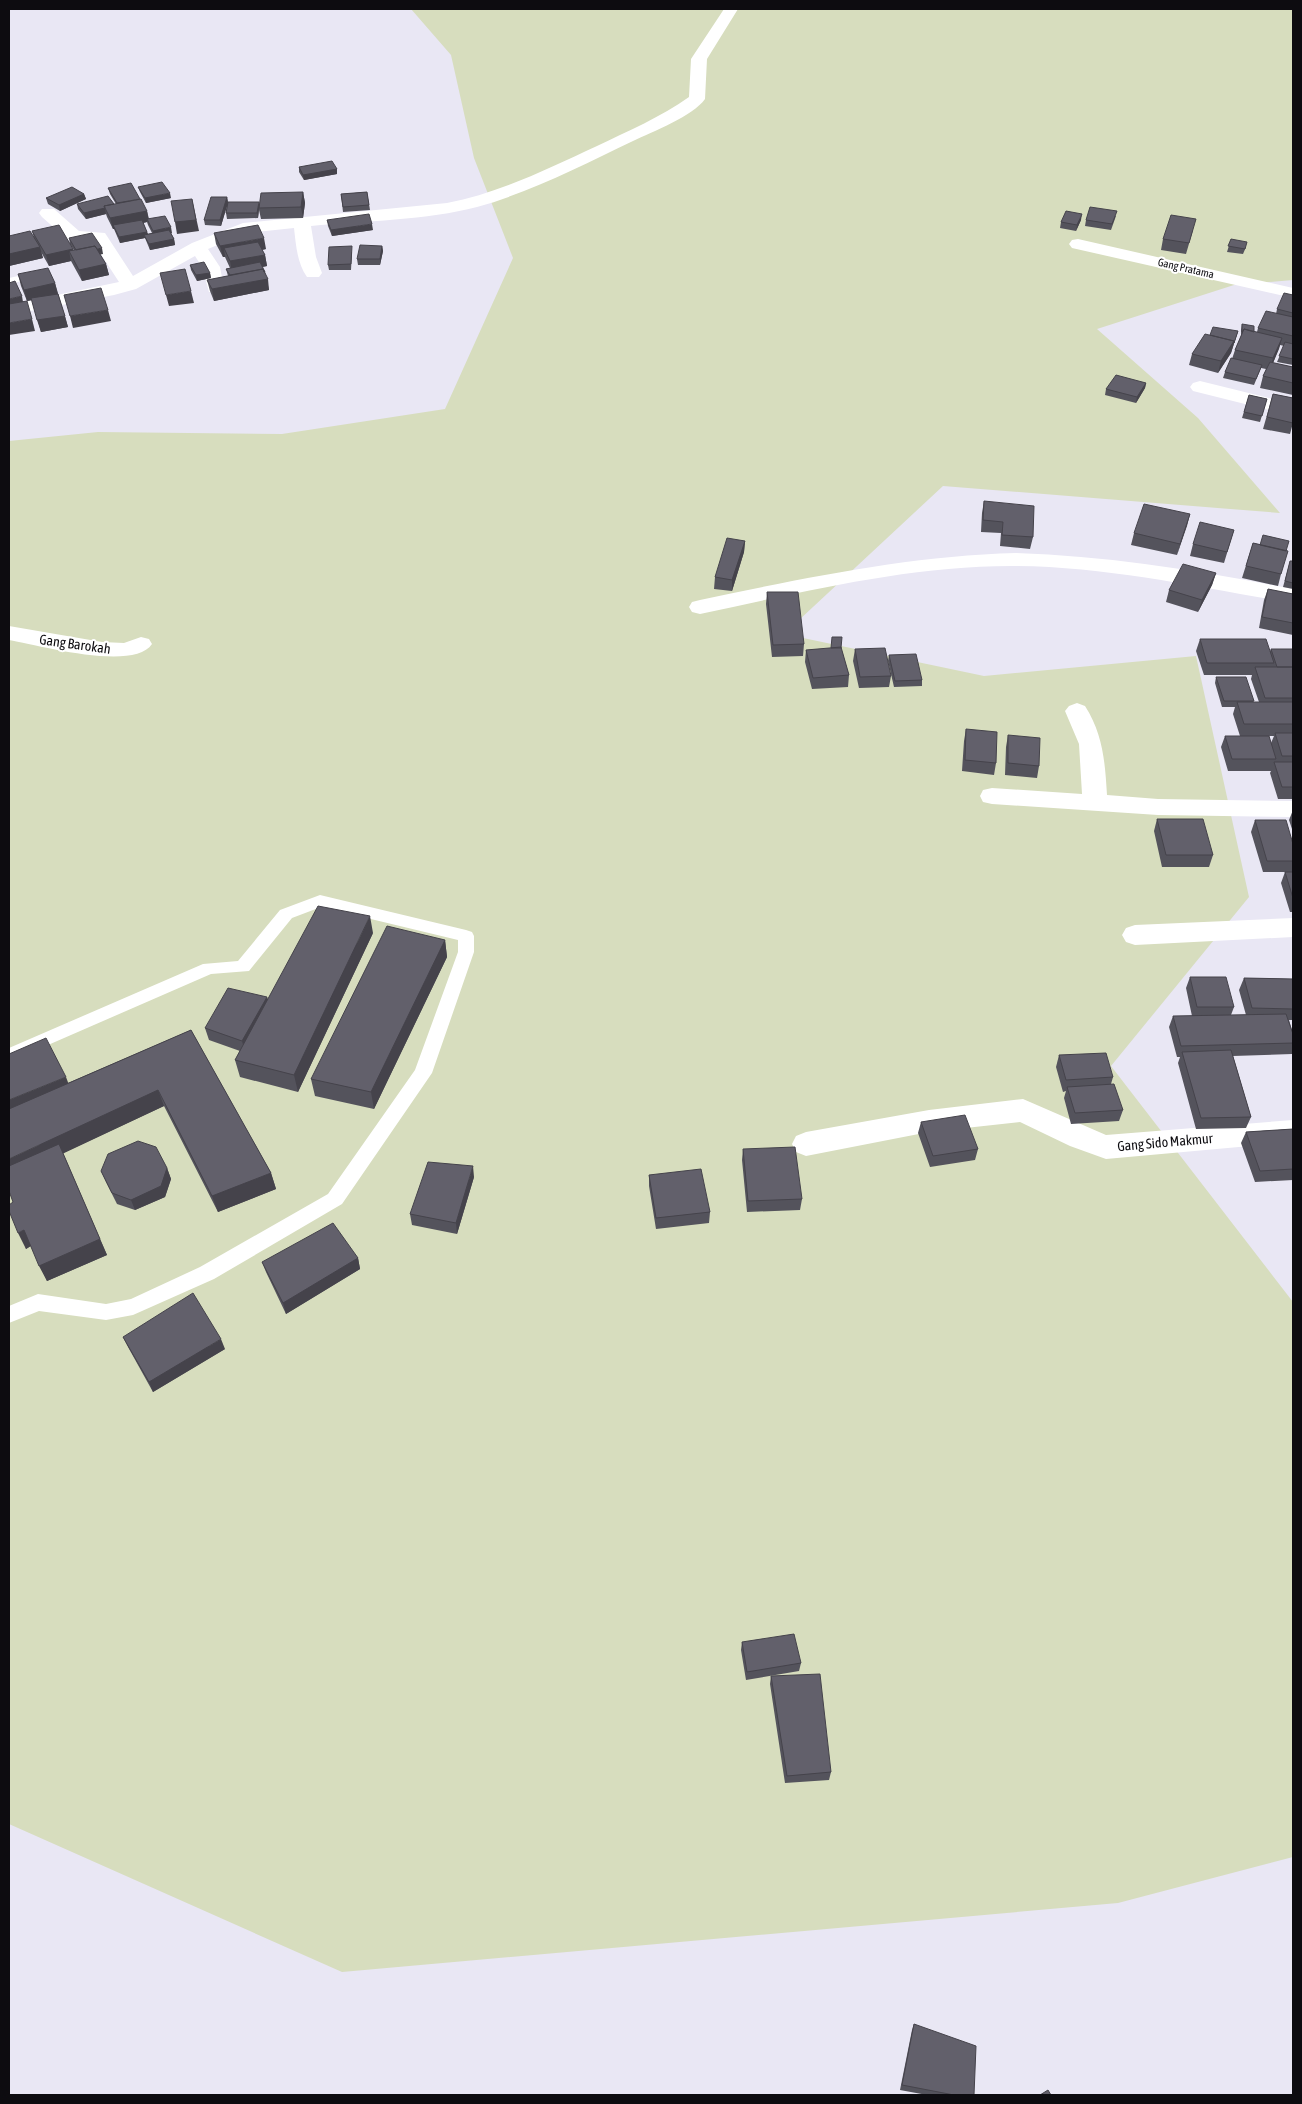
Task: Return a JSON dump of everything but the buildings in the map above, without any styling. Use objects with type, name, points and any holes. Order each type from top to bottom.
[{"type":"street","points":[[9,310],[114,290],[130,285],[211,239],[243,228],[411,212],[473,203],[544,177],[635,134],[683,109],[696,99],[699,91],[696,76],[699,60],[731,9]]},
{"type":"street","points":[[48,213],[74,236],[99,237],[130,285]]},
{"type":"street","points":[[302,222],[307,257],[312,273]]},
{"type":"street","name":"Gang Pratama","points":[[1078,244],[1293,293]]},
{"type":"street","points":[[198,247],[211,267],[216,288]]},
{"type":"street","points":[[1200,387],[1293,410]]},
{"type":"street","points":[[700,607],[895,568],[1003,560],[1087,562],[1164,571],[1293,596]]},
{"type":"street","name":"Gang Barokah","points":[[9,633],[102,650],[127,650],[141,644]]},
{"type":"street","points":[[1077,711],[1087,727],[1092,750],[1095,803]]},
{"type":"street","points":[[992,796],[1158,806],[1293,809]]},
{"type":"street","points":[[1135,935],[1293,927]]},
{"type":"street","name":"Gang Sido Makmur","points":[[806,1144],[929,1121],[1023,1110],[1080,1138],[1106,1147],[1293,1131]]},
{"type":"lane","points":[[9,1055],[209,968],[243,967],[286,914],[320,901],[466,936],[466,952],[423,1072],[335,1199],[207,1273],[133,1307],[106,1312],[38,1302],[9,1315]]},
{"type":"green space","points":[[411,9],[1293,9],[1293,280],[1234,285],[1097,329],[1198,418],[1280,513],[943,486],[784,634],[984,676],[1196,656],[1249,897],[1111,1066],[1293,1302],[1293,1857],[1118,1903],[342,1972],[9,1824],[9,441],[98,432],[282,434],[445,409],[513,258],[474,158],[451,55]]}]
